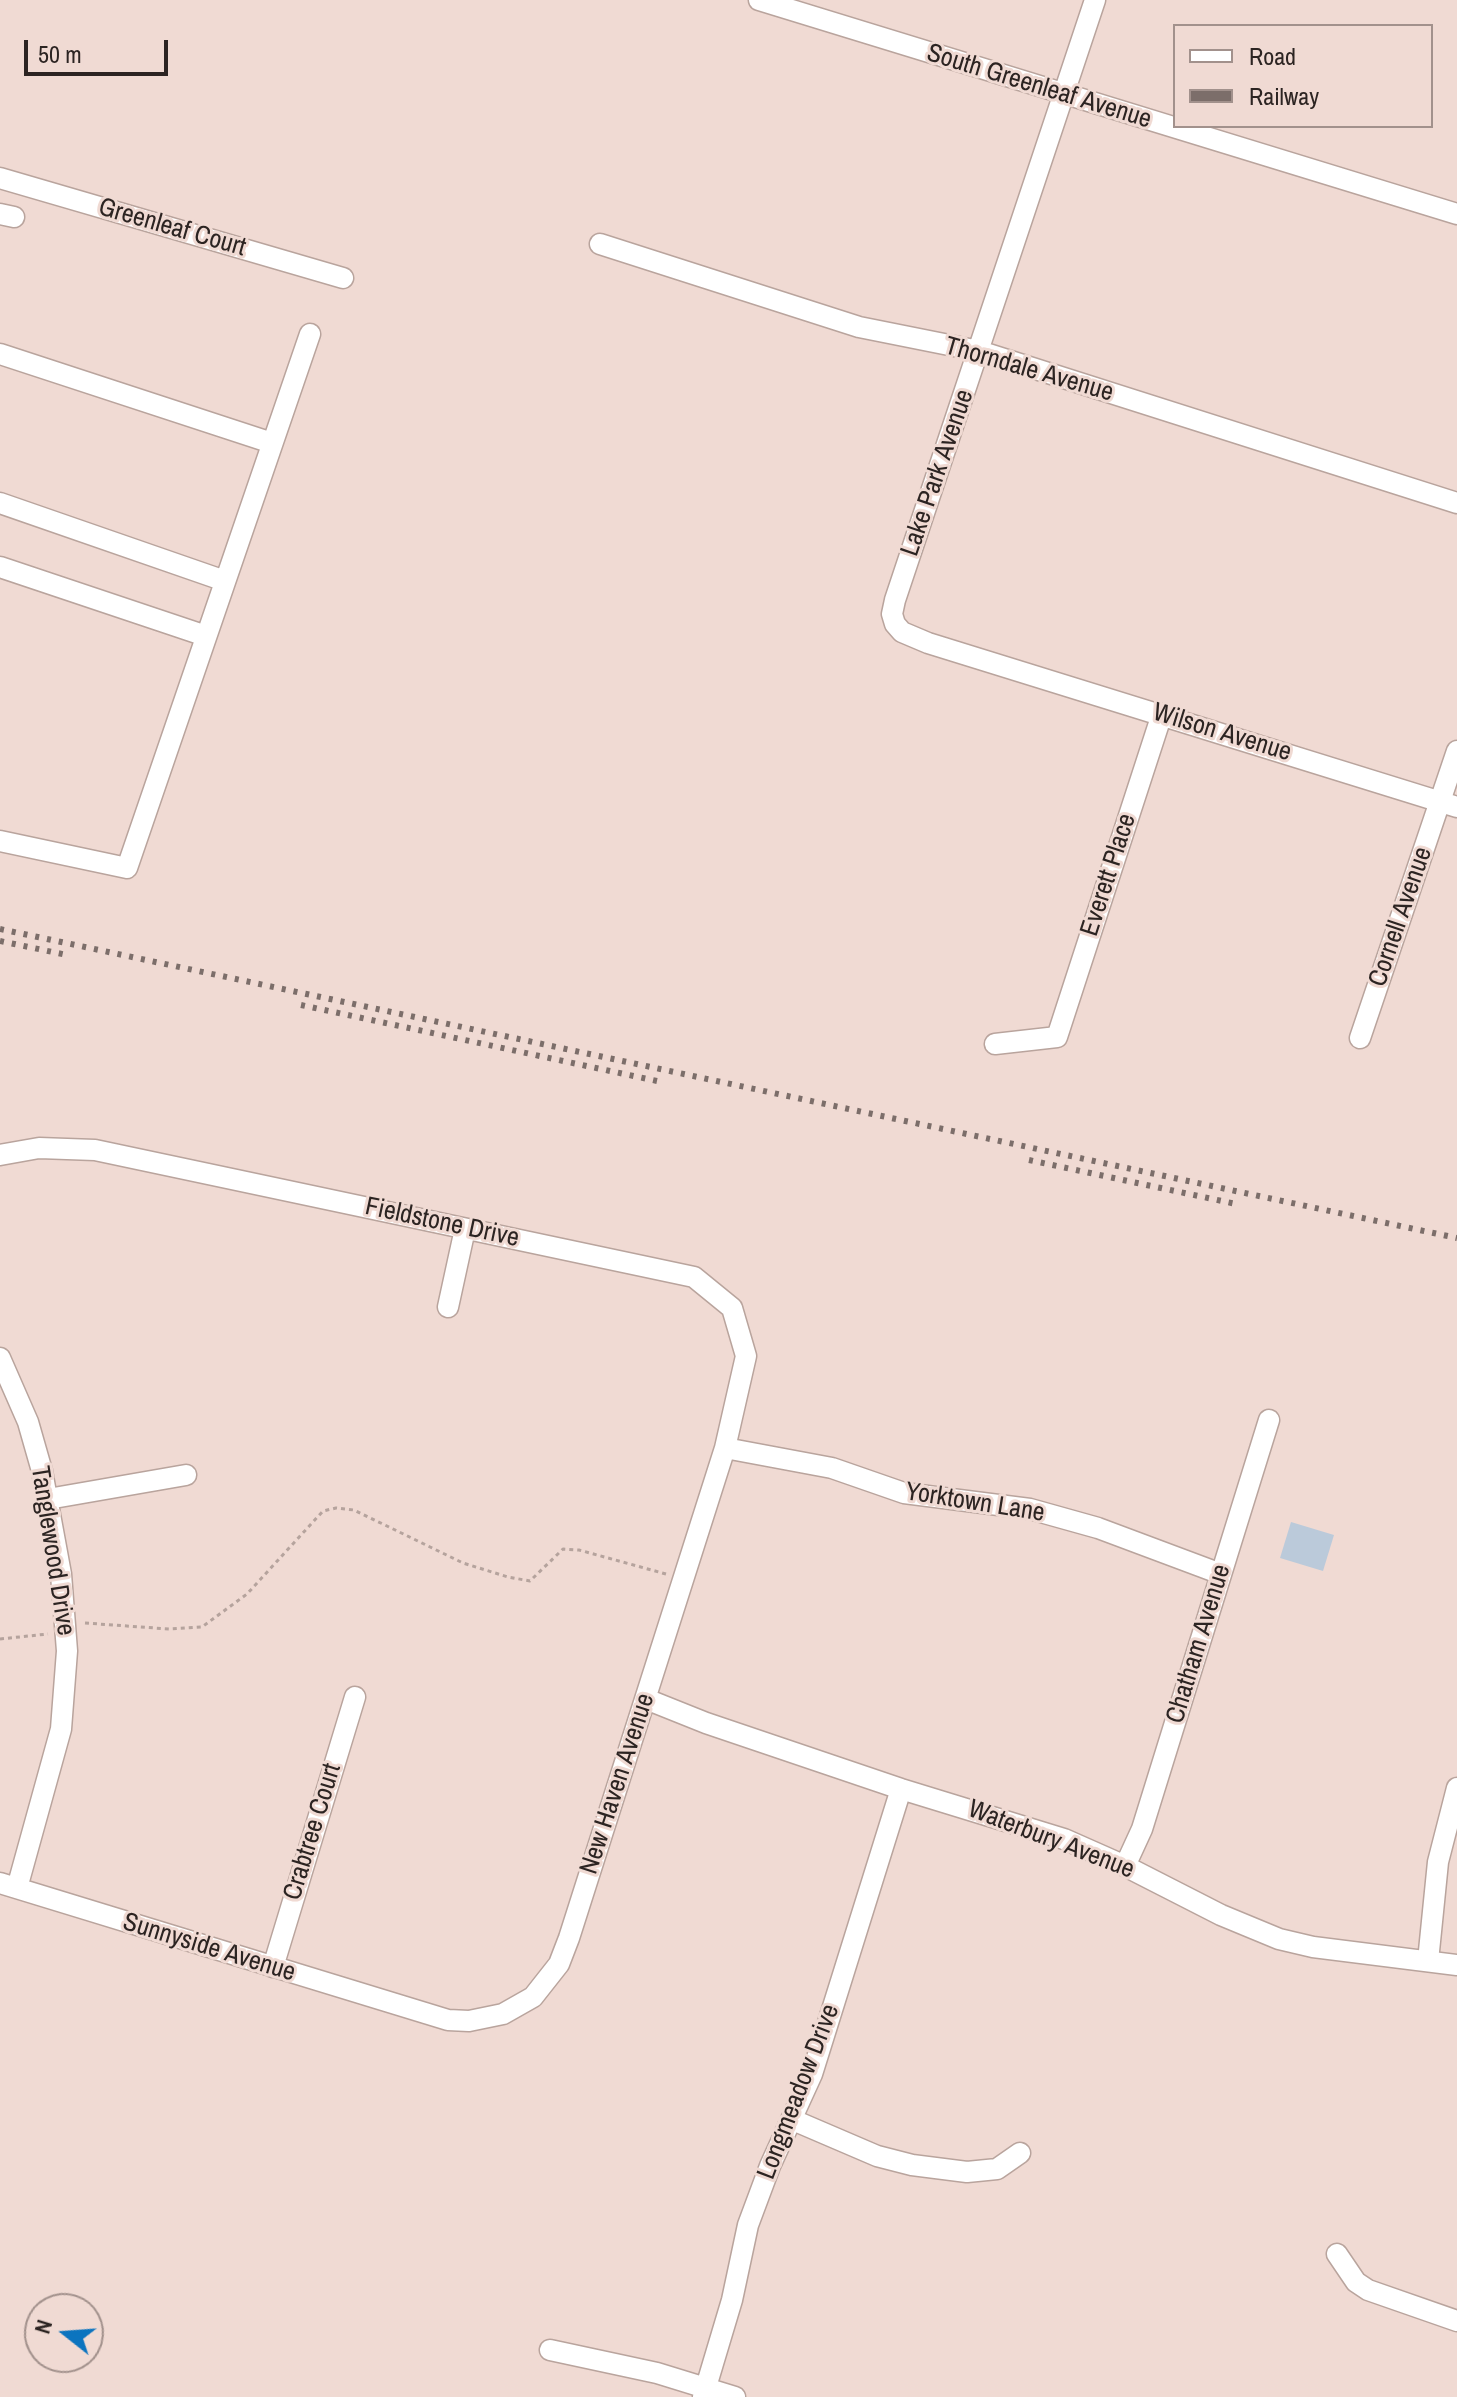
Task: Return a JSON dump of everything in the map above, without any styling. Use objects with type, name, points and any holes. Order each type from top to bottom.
[{"type":"street","name":"South Greenleaf Avenue","points":[[759,0],[1457,214]]},
{"type":"street","name":"Lake Park Avenue","points":[[986,661],[902,632],[892,614],[1095,0]]},
{"type":"street","name":"Greenleaf Court","points":[[0,178],[343,278]]},
{"type":"street","name":"Thorndale Avenue","points":[[600,244],[859,327],[979,351],[1457,503]]},
{"type":"street","points":[[0,841],[127,868],[310,334]]},
{"type":"street","points":[[0,354],[272,443]]},
{"type":"street","points":[[0,503],[225,581]]},
{"type":"street","points":[[0,567],[206,636]]},
{"type":"street","name":"Wilson Avenue","points":[[986,661],[1448,804]]},
{"type":"street","name":"Everett Place","points":[[995,1044],[1057,1037],[1162,714]]},
{"type":"street","name":"Cornell Avenue","points":[[1360,1038],[1448,804],[1457,751]]},
{"type":"street","name":"Fieldstone Drive","points":[[0,1155],[39,1148],[95,1150],[694,1277],[732,1308],[746,1356],[725,1448]]},
{"type":"street","points":[[448,1307],[465,1229]]},
{"type":"street","name":"Tanglewood Drive","points":[[0,1358],[28,1422],[48,1499],[67,1631],[61,1729],[9,1885]]},
{"type":"street","name":"Chatham Avenue","points":[[1125,1866],[1142,1829],[1269,1420]]},
{"type":"street","name":"Yorktown Lane","points":[[725,1448],[832,1468],[904,1493],[1030,1509],[1098,1528],[1221,1574]]},
{"type":"street","name":"New Haven Avenue","points":[[419,2012],[469,2021],[503,2014],[533,1997],[548,1982],[569,1938],[725,1448]]},
{"type":"street","points":[[48,1499],[186,1475]]},
{"type":"street","name":"Crabtree Court","points":[[273,1967],[355,1697]]},
{"type":"street","name":"Waterbury Avenue","points":[[646,1699],[706,1723],[901,1789],[1064,1839],[1125,1866],[1189,1901],[1279,1939],[1313,1947],[1457,1965]]},
{"type":"street","points":[[1428,1961],[1438,1862],[1457,1788]]},
{"type":"street","name":"Longmeadow Drive","points":[[705,2392],[732,2300],[748,2225],[770,2166],[812,2074],[901,1789]]},
{"type":"street","name":"Sunnyside Avenue","points":[[9,1885],[419,2012]]},
{"type":"street","points":[[793,2120],[864,2151],[912,2165],[967,2172],[997,2169],[1020,2153]]},
{"type":"street","points":[[1337,2254],[1356,2282],[1368,2290],[1457,2321]]},
{"type":"street","points":[[550,2350],[705,2392],[735,2397]]},
{"type":"path","points":[[0,1639],[67,1631],[80,1623],[169,1629],[202,1627],[247,1594],[323,1511],[336,1508],[354,1510],[463,1563],[508,1577],[530,1581],[563,1549],[579,1550],[683,1579]]},
{"type":"building","points":[[1291,1522],[1334,1535],[1323,1571],[1280,1558]]},
{"type":"railway","points":[[0,929],[1457,1238]]},
{"type":"railway","points":[[0,941],[67,955]]},
{"type":"railway","points":[[301,1005],[657,1081]]},
{"type":"railway","points":[[1029,1160],[1236,1204]]}]
